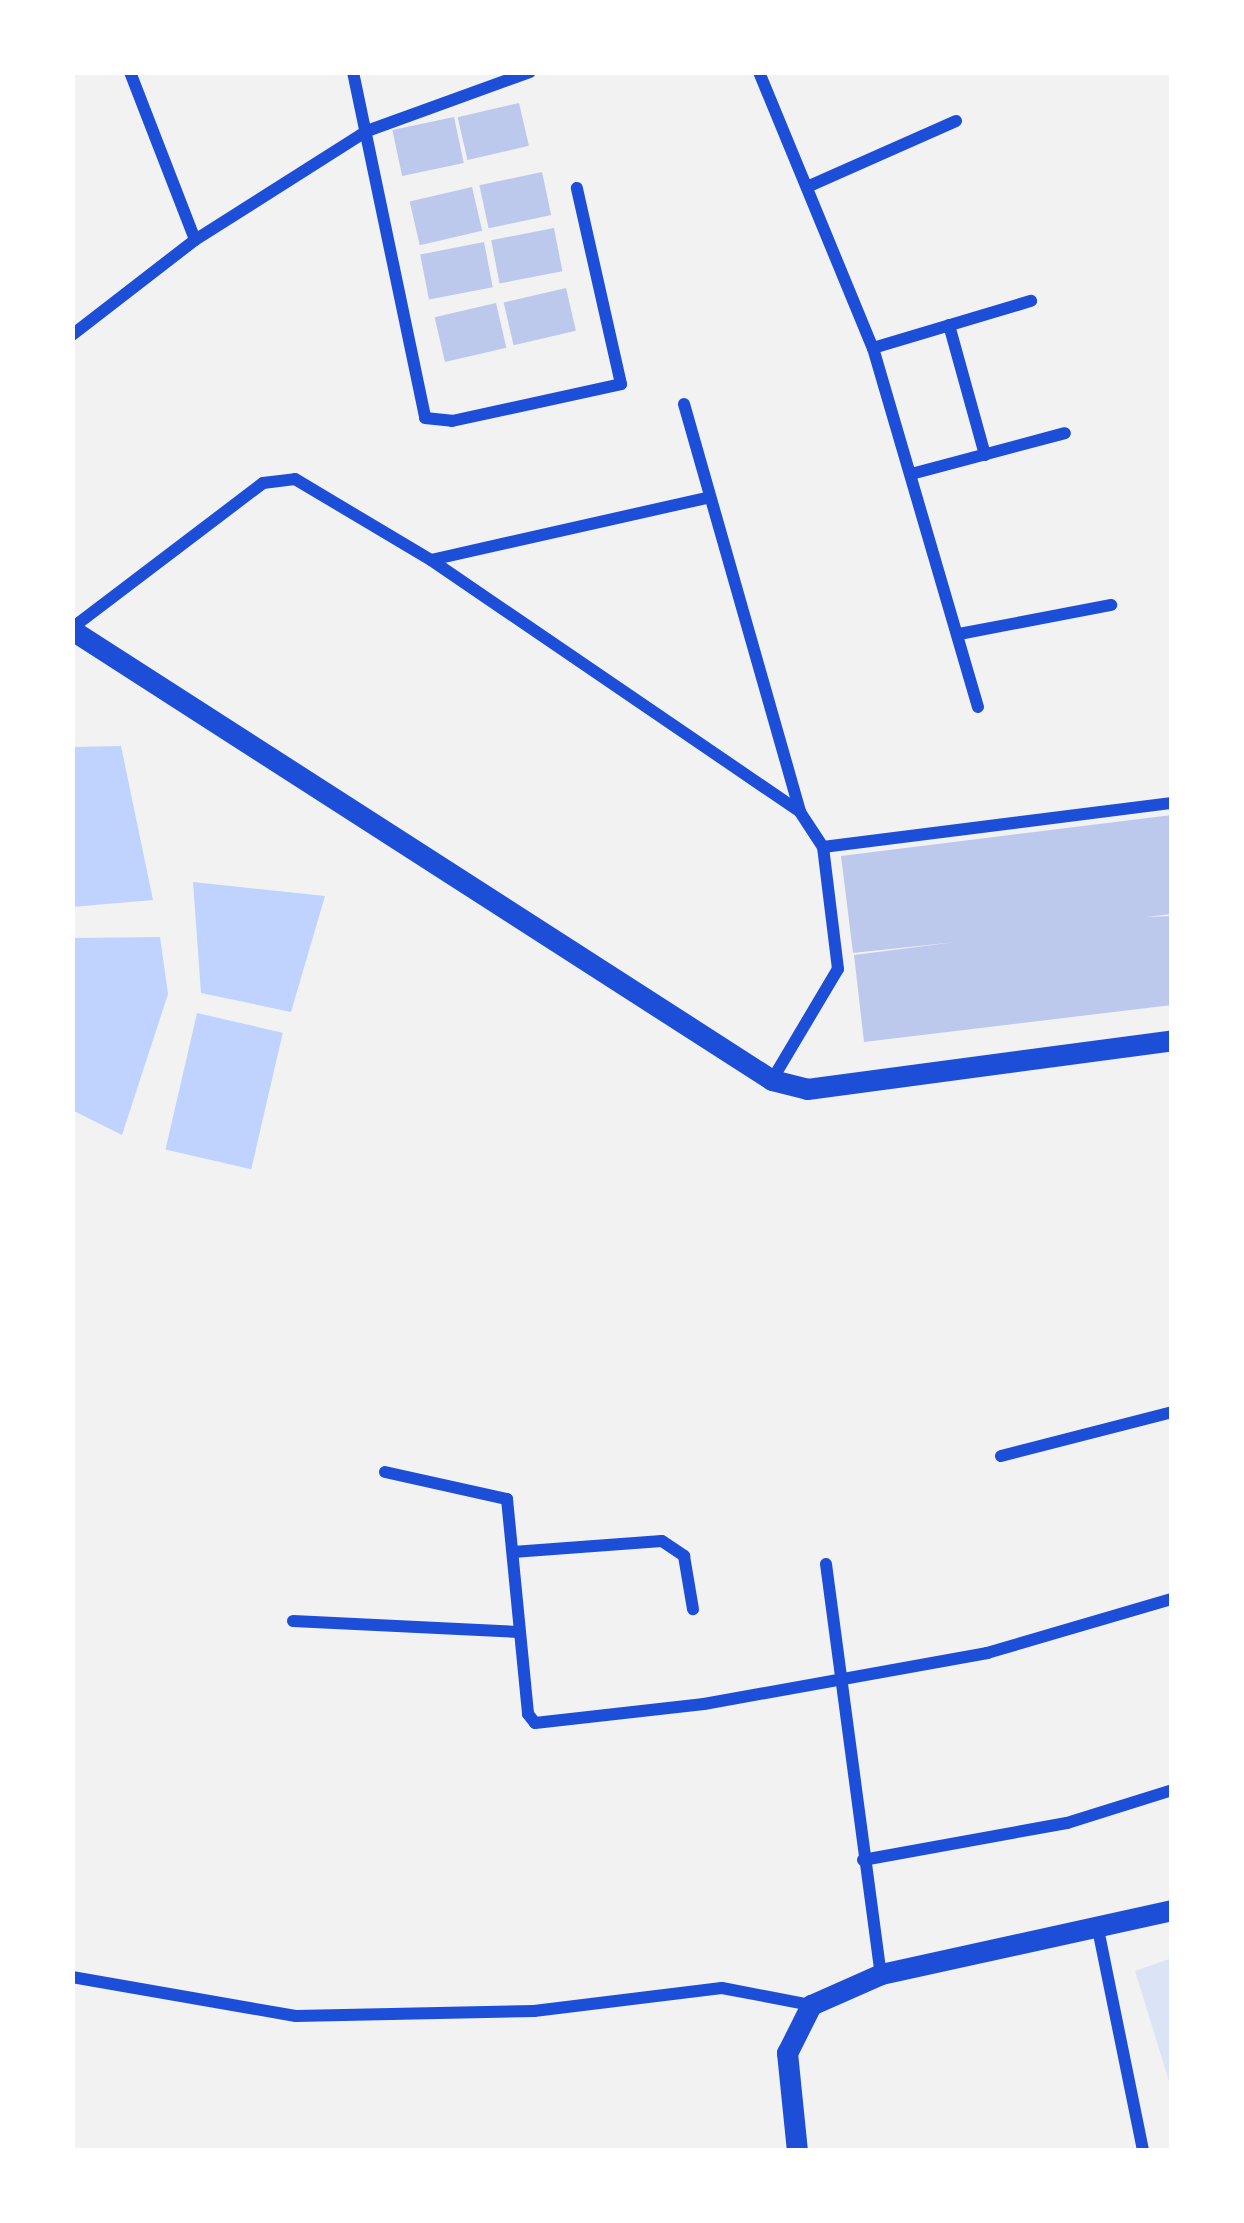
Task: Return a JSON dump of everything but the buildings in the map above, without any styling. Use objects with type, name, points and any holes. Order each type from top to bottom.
[{"type":"street","points":[[130,72],[196,240]]},
{"type":"street","points":[[353,72],[425,418],[452,421],[621,384],[577,188]]},
{"type":"street","points":[[72,335],[196,240],[367,131],[530,72]]},
{"type":"street","points":[[759,72],[873,348],[915,472],[978,706]]},
{"type":"street","points":[[807,187],[956,121]]},
{"type":"street","points":[[873,348],[1031,301]]},
{"type":"street","points":[[949,325],[985,455]]},
{"type":"street","points":[[683,404],[800,812],[823,847],[838,969],[772,1080]]},
{"type":"street","points":[[915,472],[1065,433]]},
{"type":"street","points":[[800,812],[431,560],[295,478],[263,483],[72,629],[772,1080],[807,1089],[1172,1040]]},
{"type":"street","points":[[431,560],[707,498]]},
{"type":"street","points":[[959,634],[1111,605]]},
{"type":"street","points":[[823,847],[1172,803]]},
{"type":"street","points":[[1001,1456],[1172,1412]]},
{"type":"street","points":[[385,1472],[507,1499],[535,1723],[839,1682],[1043,1640],[1172,1599]]},
{"type":"street","points":[[513,1552],[662,1541],[684,1556],[693,1610]]},
{"type":"street","points":[[826,1564],[881,1974]]},
{"type":"street","points":[[293,1621],[520,1632]]},
{"type":"street","points":[[863,1860],[1067,1823],[1172,1790]]},
{"type":"street","points":[[72,1977],[296,2017],[534,2011],[722,1988],[811,2005],[881,1974],[1172,1910]]},
{"type":"street","points":[[1098,1929],[1143,2151]]},
{"type":"street","points":[[796,2151],[787,2054],[811,2005]]},
{"type":"shaded area","points":[[1172,1958],[1172,2091],[1135,1971]]},
{"type":"water","points":[[121,746],[153,900],[72,907],[72,747]]},
{"type":"water","points":[[193,882],[325,896],[291,1012],[201,993]]},
{"type":"water","points":[[160,937],[168,994],[122,1135],[72,1110],[72,938]]},
{"type":"water","points":[[197,1013],[283,1033],[251,1169],[166,1149]]}]
